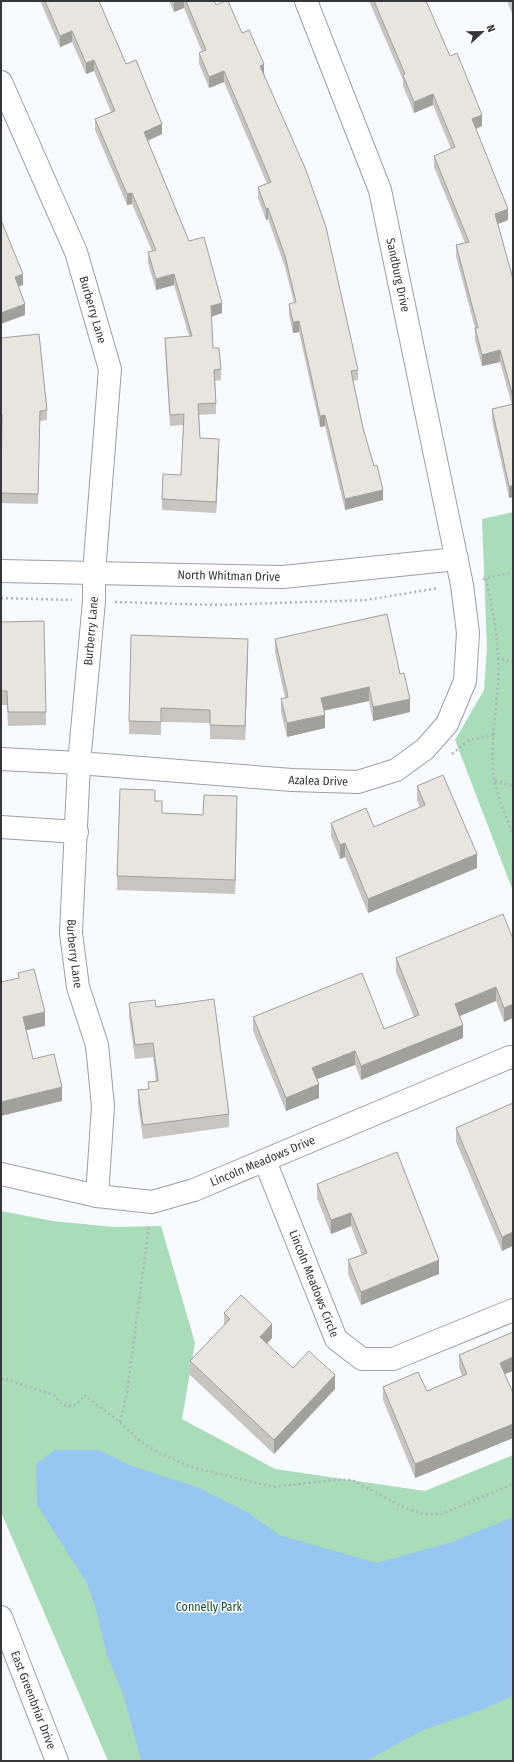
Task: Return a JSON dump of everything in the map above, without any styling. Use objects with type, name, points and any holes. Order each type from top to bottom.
[{"type":"street","name":"Sandburg Drive","points":[[306,1],[380,190],[457,559]]},
{"type":"street","name":"Burberry Lane","points":[[1,82],[76,252],[110,369],[94,573],[94,601],[79,763],[77,832],[71,933],[78,987],[97,1045],[103,1106],[97,1196]]},
{"type":"street","name":"North Whitman Drive","points":[[1,571],[282,577],[457,559]]},
{"type":"street","name":"Azalea Drive","points":[[1,759],[79,763],[292,780],[358,782],[396,770],[425,749],[447,724],[466,681],[468,633],[457,559]]},
{"type":"street","points":[[1,827],[77,832]]},
{"type":"street","name":"Lincoln Meadows Drive","points":[[1,1174],[97,1196],[152,1202],[194,1190],[502,1060],[510,1057],[513,1058]]},
{"type":"street","name":"Lincoln Meadows Circle","points":[[265,1161],[336,1338],[362,1359],[394,1359],[513,1310]]},
{"type":"street","name":"East Greenbriar Drive","points":[[1,1617],[57,1761]]},
{"type":"path","points":[[513,572],[486,579],[494,620],[498,683],[493,740],[493,770],[499,796],[513,834]]},
{"type":"path","points":[[497,658],[513,662]]},
{"type":"path","points":[[495,781],[513,786]]},
{"type":"path","points":[[120,1422],[127,1393],[152,1202]]},
{"type":"path","points":[[1,1378],[54,1395],[58,1402],[66,1406],[73,1406],[80,1402],[84,1396],[120,1422],[140,1441],[159,1453],[191,1467],[272,1487],[335,1480],[352,1480],[405,1508],[423,1514],[442,1514],[513,1484]]},
{"type":"green space","points":[[513,512],[513,891],[455,740],[484,690],[487,648],[482,519]]},
{"type":"green space","name":"Connelly Park","points":[[1,1211],[53,1221],[114,1227],[161,1226],[195,1343],[182,1419],[275,1469],[425,1491],[513,1455],[513,1761],[108,1761],[1,1512]]},
{"type":"water","points":[[54,1450],[98,1450],[132,1466],[197,1487],[249,1513],[279,1535],[377,1563],[452,1542],[513,1517],[513,1696],[481,1710],[423,1730],[366,1761],[141,1761],[124,1697],[106,1652],[98,1617],[87,1583],[37,1505],[36,1464]]},
{"type":"building","points":[[45,1],[99,1],[126,64],[136,60],[162,124],[144,132],[189,241],[204,237],[222,303],[211,306],[213,348],[219,348],[221,369],[214,370],[216,403],[198,404],[200,438],[219,439],[216,502],[162,499],[163,474],[181,475],[184,414],[170,415],[165,338],[192,336],[174,274],[156,279],[148,252],[156,250],[132,193],[127,194],[95,119],[115,111],[94,60],[86,63],[72,31],[60,36]]},
{"type":"building","points":[[186,1],[214,1],[216,5],[228,1],[242,33],[249,30],[264,64],[260,66],[306,170],[326,227],[358,370],[351,371],[363,428],[374,466],[377,465],[383,490],[345,499],[325,415],[320,416],[299,321],[293,322],[289,304],[296,302],[285,256],[268,208],[266,209],[258,187],[271,182],[224,71],[209,77],[199,53],[206,50]]},
{"type":"building","points":[[374,1],[426,1],[450,56],[457,53],[482,115],[472,119],[508,209],[495,214],[513,279],[513,397],[500,350],[482,355],[475,328],[478,328],[456,245],[469,242],[434,156],[455,147],[433,94],[414,102],[403,75],[405,74]]},
{"type":"building","points":[[1,220],[23,274],[15,277],[25,304],[1,313]]},
{"type":"building","points":[[39,334],[47,410],[40,411],[38,494],[1,493],[1,338]]},
{"type":"building","points":[[513,404],[513,486],[509,486],[492,409]]},
{"type":"building","points":[[387,614],[400,674],[404,673],[410,699],[373,707],[369,687],[321,698],[325,715],[287,723],[281,699],[288,697],[275,639]]},
{"type":"building","points":[[44,621],[46,712],[8,712],[7,691],[1,691],[1,622]]},
{"type":"building","points":[[131,635],[248,639],[245,726],[210,725],[210,710],[161,708],[161,722],[129,721]]},
{"type":"building","points":[[443,775],[477,854],[368,899],[345,843],[340,845],[331,823],[366,808],[374,827],[425,805],[417,786]]},
{"type":"building","points":[[120,789],[155,790],[155,801],[162,801],[162,813],[203,815],[204,795],[237,796],[235,880],[117,876]]},
{"type":"building","points":[[503,914],[513,939],[513,1004],[504,1008],[496,987],[455,1004],[463,1025],[361,1066],[355,1051],[312,1068],[319,1084],[286,1098],[253,1017],[362,973],[384,1029],[419,1015],[396,958]]},
{"type":"building","points":[[34,969],[45,1012],[23,1017],[33,1059],[54,1054],[62,1087],[1,1102],[1,982],[19,978],[18,973]]},
{"type":"building","points":[[214,999],[229,1114],[143,1125],[138,1090],[149,1089],[148,1082],[158,1081],[153,1043],[135,1045],[129,1003],[155,1000],[156,1007]]},
{"type":"building","points":[[513,1103],[513,1232],[502,1237],[456,1128]]},
{"type":"building","points":[[397,1152],[439,1260],[361,1292],[348,1260],[367,1253],[351,1213],[331,1220],[317,1184]]},
{"type":"building","points":[[241,1295],[272,1324],[260,1337],[293,1368],[309,1351],[335,1375],[274,1440],[190,1361],[230,1319],[224,1313]]},
{"type":"building","points":[[513,1332],[513,1357],[500,1363],[513,1393],[513,1424],[415,1464],[383,1387],[418,1372],[427,1391],[467,1374],[459,1355]]}]
